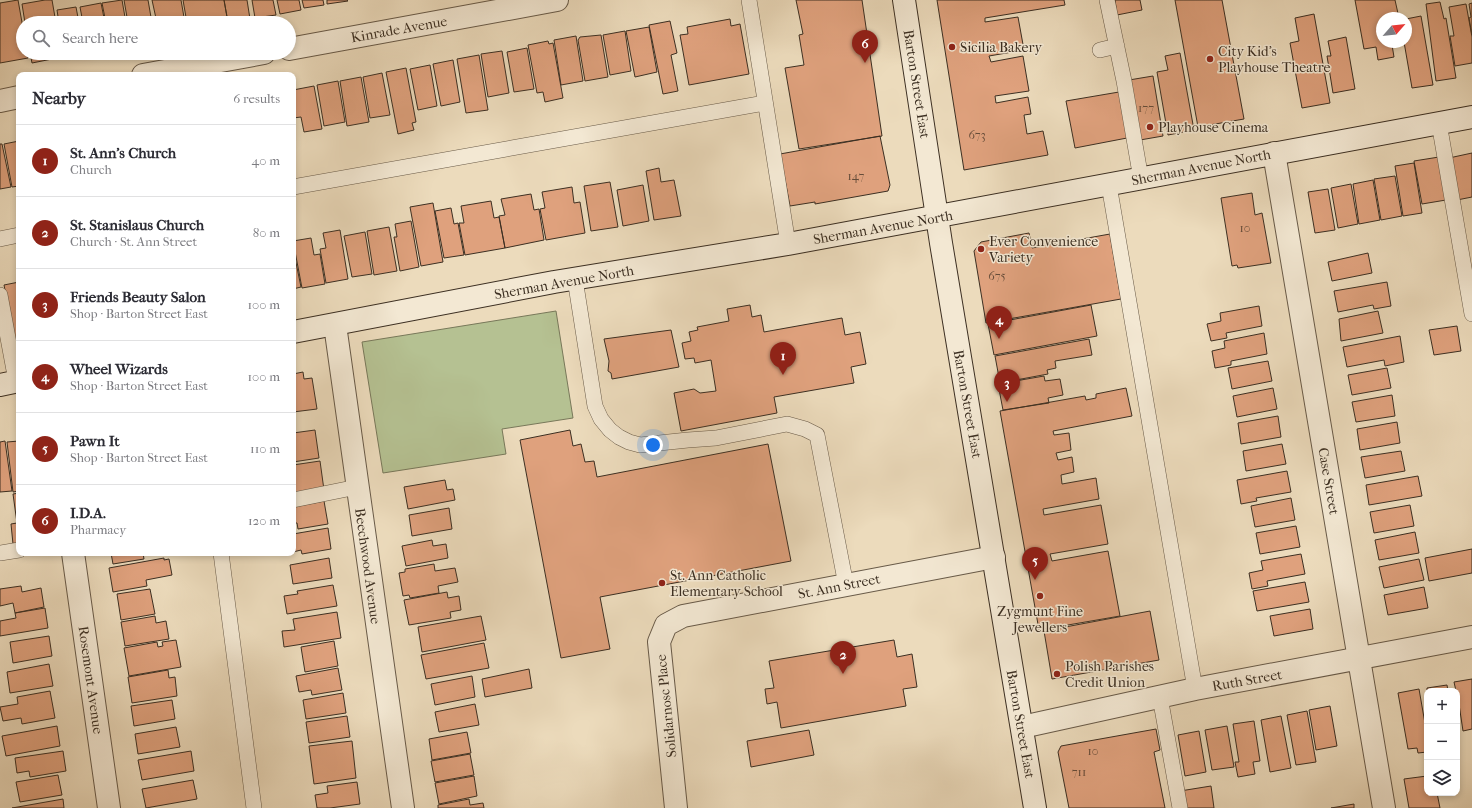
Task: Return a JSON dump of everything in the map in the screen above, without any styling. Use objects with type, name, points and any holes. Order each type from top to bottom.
[{"type":"street","name":"Kinrade Avenue","points":[[296,47],[557,0]]},
{"type":"street","name":"Barton Street East","points":[[904,0],[937,216],[1035,808]]},
{"type":"street","points":[[160,72],[226,60]]},
{"type":"street","points":[[0,101],[16,98]]},
{"type":"street","name":"Sherman Avenue North","points":[[296,331],[575,279],[788,244],[1472,117]]},
{"type":"street","name":"Case Street","points":[[1274,153],[1384,808]]},
{"type":"street","name":"Beechwood Avenue","points":[[335,324],[403,808]]},
{"type":"street","name":"Rosemont Avenue","points":[[73,556],[109,808]]},
{"type":"street","name":"St. Ann Street","points":[[683,616],[994,557]]},
{"type":"street","name":"Solidarnosc Place","points":[[676,808],[659,642],[666,625],[683,616]]},
{"type":"street","name":"Ruth Street","points":[[1022,726],[1195,689],[1359,660],[1472,637]]},
{"type":"lane","points":[[749,0],[788,244]]},
{"type":"lane","points":[[1107,0],[1124,81],[1141,179]]},
{"type":"lane","points":[[1100,50],[1117,46]]},
{"type":"lane","points":[[296,186],[765,103]]},
{"type":"lane","points":[[1439,124],[1472,314]]},
{"type":"lane","points":[[1109,185],[1195,689]]},
{"type":"lane","points":[[0,239],[16,236]]},
{"type":"lane","points":[[575,279],[595,406],[601,419],[610,430],[619,437],[640,445],[716,438],[787,424],[805,429],[817,435],[846,585]]},
{"type":"lane","points":[[0,295],[12,382]]},
{"type":"lane","points":[[296,499],[357,487]]},
{"type":"lane","points":[[0,553],[16,550]]},
{"type":"lane","points":[[221,556],[254,808]]},
{"type":"lane","points":[[1160,697],[1180,808]]},
{"type":"green space","points":[[556,311],[573,418],[502,429],[506,454],[383,473],[362,342]]},
{"type":"building","points":[[18,0],[21,16],[16,16],[17,60],[0,63],[0,3]]},
{"type":"building","points":[[52,0],[55,16],[24,16],[22,4]]},
{"type":"building","points":[[122,0],[125,16],[105,16],[102,3]]},
{"type":"building","points":[[124,0],[148,0],[151,16],[127,16]]},
{"type":"building","points":[[152,0],[181,0],[184,16],[155,16]]},
{"type":"building","points":[[183,0],[224,0],[227,16],[186,16]]},
{"type":"building","points":[[224,0],[247,0],[250,16],[227,16]]},
{"type":"building","points":[[252,0],[273,0],[276,15],[255,16]]},
{"type":"building","points":[[277,0],[299,0],[301,10],[280,14]]},
{"type":"building","points":[[302,0],[323,0],[324,5],[304,8]]},
{"type":"building","points":[[327,0],[347,0],[348,1],[327,4]]},
{"type":"building","points":[[796,0],[862,0],[882,136],[799,149],[785,68],[804,65],[799,35],[803,34]]},
{"type":"building","points":[[937,0],[1064,0],[1065,5],[985,18],[985,22],[1018,17],[1024,50],[989,56],[991,62],[1023,56],[1029,91],[995,96],[996,103],[1028,97],[1031,114],[1024,115],[1027,134],[1043,131],[1048,155],[964,170]]},
{"type":"building","points":[[1115,0],[1140,0],[1142,10],[1117,15]]},
{"type":"building","name":"City Kid's Playhouse Theatre","points":[[1175,0],[1222,0],[1244,119],[1198,127]]},
{"type":"building","points":[[1355,0],[1395,0],[1398,12],[1376,12],[1376,47],[1364,49]]},
{"type":"building","points":[[1440,2],[1444,19],[1446,18],[1456,78],[1436,81],[1426,4]]},
{"type":"building","points":[[101,3],[104,16],[82,16],[80,7]]},
{"type":"building","points":[[1472,3],[1472,35],[1469,18],[1471,17],[1469,4]]},
{"type":"building","points":[[1466,4],[1472,37],[1472,63],[1455,66],[1450,36],[1454,36],[1449,7]]},
{"type":"building","points":[[76,7],[78,16],[58,16],[57,10]]},
{"type":"building","points":[[1314,14],[1330,103],[1302,108],[1290,43],[1299,41],[1295,18]]},
{"type":"building","points":[[1421,16],[1433,85],[1412,88],[1405,48],[1412,48],[1412,18]]},
{"type":"building","points":[[730,19],[731,26],[740,24],[749,74],[689,85],[680,35],[688,34],[687,27]]},
{"type":"building","points":[[670,21],[677,53],[671,55],[678,91],[663,94],[649,25]]},
{"type":"building","points":[[649,27],[657,72],[635,77],[626,31]]},
{"type":"building","points":[[625,31],[631,71],[610,75],[603,35]]},
{"type":"building","points":[[601,35],[608,77],[585,81],[578,40],[580,37]]},
{"type":"building","points":[[576,36],[583,81],[561,85],[554,40]]},
{"type":"building","points":[[1346,37],[1355,89],[1333,93],[1327,56],[1331,56],[1328,41]]},
{"type":"building","points":[[548,41],[549,44],[553,43],[563,98],[545,102],[543,92],[537,93],[528,45]]},
{"type":"building","points":[[527,48],[534,89],[514,92],[507,52]]},
{"type":"building","points":[[1376,48],[1392,48],[1394,57],[1378,60]]},
{"type":"building","points":[[502,51],[509,93],[488,97],[481,54]]},
{"type":"building","points":[[1180,53],[1194,130],[1168,135],[1157,72],[1168,70],[1165,56]]},
{"type":"building","points":[[479,55],[488,110],[466,113],[457,59]]},
{"type":"building","points":[[31,60],[47,60],[32,63]]},
{"type":"building","points":[[453,60],[460,102],[441,106],[433,64]]},
{"type":"building","points":[[430,65],[437,106],[418,110],[410,69]]},
{"type":"building","points":[[406,68],[416,122],[412,123],[414,130],[398,134],[386,72]]},
{"type":"building","points":[[382,73],[390,115],[370,118],[363,77]]},
{"type":"building","points":[[1153,76],[1163,136],[1140,140],[1129,80]]},
{"type":"building","points":[[361,77],[369,122],[347,126],[340,81]]},
{"type":"building","points":[[338,81],[345,122],[324,126],[317,85]]},
{"type":"building","points":[[314,86],[322,129],[304,132],[301,117],[296,118],[296,89]]},
{"type":"building","points":[[1119,92],[1127,138],[1075,148],[1066,101]]},
{"type":"building","points":[[880,136],[890,185],[888,191],[815,204],[815,202],[790,206],[780,154]]},
{"type":"building","points":[[16,142],[16,186],[12,187],[4,144]]},
{"type":"building","points":[[0,144],[2,144],[11,187],[0,189]]},
{"type":"building","points":[[1472,153],[1472,197],[1457,200],[1449,158]]},
{"type":"building","points":[[1439,157],[1446,200],[1422,204],[1414,161]]},
{"type":"building","points":[[1414,163],[1422,213],[1403,216],[1395,166]]},
{"type":"building","points":[[659,168],[661,182],[674,180],[681,216],[654,220],[646,171]]},
{"type":"building","points":[[1395,176],[1402,216],[1381,220],[1374,179]]},
{"type":"building","points":[[1373,180],[1380,220],[1359,224],[1353,184]]},
{"type":"building","points":[[610,182],[618,227],[591,231],[584,186]]},
{"type":"building","points":[[1351,184],[1358,224],[1338,228],[1331,188]]},
{"type":"building","points":[[643,185],[649,221],[623,226],[617,190]]},
{"type":"building","points":[[572,187],[574,203],[580,202],[585,233],[546,240],[540,209],[545,208],[542,192]]},
{"type":"building","points":[[1328,189],[1335,230],[1315,233],[1308,192]]},
{"type":"building","points":[[1252,193],[1255,215],[1262,213],[1271,263],[1238,268],[1237,265],[1232,266],[1221,198]]},
{"type":"building","points":[[531,194],[534,210],[539,209],[544,240],[505,248],[499,216],[505,215],[501,199]]},
{"type":"building","points":[[491,201],[494,218],[499,217],[505,248],[465,255],[459,223],[464,223],[461,206]]},
{"type":"building","points":[[433,203],[443,262],[421,266],[410,207]]},
{"type":"building","points":[[451,208],[454,224],[458,223],[464,255],[444,258],[435,211]]},
{"type":"building","points":[[411,221],[419,267],[400,271],[394,237],[397,237],[395,224]]},
{"type":"building","points":[[389,227],[397,271],[374,275],[367,231]]},
{"type":"building","points":[[340,230],[348,279],[326,283],[320,249],[326,248],[323,233]]},
{"type":"building","points":[[365,232],[372,274],[352,277],[344,236]]},
{"type":"building","points":[[1029,233],[1032,248],[1110,234],[1121,299],[986,323],[974,251],[981,242]]},
{"type":"building","points":[[311,238],[314,255],[320,254],[325,284],[302,288],[296,257],[296,240]]},
{"type":"building","points":[[1368,253],[1372,273],[1332,281],[1328,262]]},
{"type":"building","points":[[296,263],[301,287],[296,288]]},
{"type":"building","points":[[1387,282],[1391,306],[1374,309],[1373,305],[1338,312],[1334,291]]},
{"type":"building","points":[[16,283],[15,340],[4,285]]},
{"type":"building","points":[[750,305],[752,317],[761,315],[764,332],[842,318],[845,335],[860,332],[866,364],[851,367],[854,383],[774,397],[777,413],[681,431],[674,393],[694,389],[700,393],[716,391],[711,360],[695,363],[694,358],[685,359],[682,343],[691,341],[689,332],[698,330],[697,327],[729,321],[727,309]]},
{"type":"building","points":[[1091,305],[1097,336],[994,355],[988,324]]},
{"type":"building","points":[[1259,306],[1262,326],[1226,333],[1227,338],[1211,341],[1207,324],[1221,321],[1220,313]]},
{"type":"building","points":[[1378,311],[1383,333],[1341,341],[1339,319]]},
{"type":"building","points":[[1457,326],[1461,351],[1434,355],[1429,330]]},
{"type":"building","points":[[671,330],[679,367],[612,379],[611,373],[608,371],[609,361],[604,339]]},
{"type":"building","points":[[1264,333],[1267,354],[1231,361],[1231,365],[1215,368],[1212,351],[1225,348],[1224,341]]},
{"type":"building","points":[[1400,336],[1404,362],[1385,366],[1384,360],[1347,367],[1343,347]]},
{"type":"building","points":[[1089,339],[1092,355],[1055,361],[1056,368],[1047,370],[1048,374],[1000,383],[995,356]]},
{"type":"building","points":[[1268,361],[1272,381],[1232,389],[1228,368]]},
{"type":"building","points":[[1387,368],[1391,388],[1352,395],[1348,375]]},
{"type":"building","points":[[303,372],[304,379],[312,378],[317,409],[296,412],[296,373]]},
{"type":"building","points":[[1044,376],[1045,381],[1060,379],[1063,395],[1048,398],[1049,403],[1003,410],[998,384]]},
{"type":"building","points":[[1126,388],[1132,416],[1053,431],[1054,435],[1069,433],[1071,450],[1056,453],[1058,460],[1072,457],[1074,472],[1061,475],[1062,484],[1096,478],[1099,499],[1043,509],[1044,515],[1101,505],[1108,544],[1050,554],[1052,561],[1108,551],[1120,616],[1039,630],[1000,411],[1085,396],[1086,400],[1096,398],[1096,394]]},
{"type":"building","points":[[1273,388],[1277,409],[1237,417],[1233,396]]},
{"type":"building","points":[[1392,395],[1395,416],[1356,422],[1352,402]]},
{"type":"building","points":[[1278,416],[1281,437],[1241,444],[1238,423]]},
{"type":"building","points":[[1397,422],[1400,443],[1360,450],[1357,429]]},
{"type":"building","points":[[315,430],[319,458],[296,462],[296,433]]},
{"type":"building","points":[[570,430],[573,446],[581,444],[585,462],[594,461],[597,477],[768,444],[791,561],[600,597],[610,649],[561,658],[520,440]]},
{"type":"building","points":[[5,441],[12,491],[0,492],[0,442]]},
{"type":"building","points":[[16,441],[16,492],[13,492],[7,442]]},
{"type":"building","points":[[1282,444],[1286,464],[1246,471],[1243,451]]},
{"type":"building","points":[[1401,451],[1405,471],[1365,478],[1361,457]]},
{"type":"building","points":[[320,461],[324,490],[296,495],[296,465]]},
{"type":"building","points":[[1287,471],[1291,492],[1256,498],[1257,501],[1241,504],[1237,480]]},
{"type":"building","points":[[1418,476],[1422,496],[1369,505],[1366,485]]},
{"type":"building","points":[[445,480],[447,490],[453,489],[455,500],[408,509],[404,487]]},
{"type":"building","points":[[13,494],[16,494],[16,516]]},
{"type":"building","points":[[1291,498],[1295,520],[1255,527],[1251,506]]},
{"type":"building","points":[[324,501],[328,524],[298,529],[296,523],[296,506]]},
{"type":"building","points":[[1410,505],[1414,526],[1374,533],[1370,512]]},
{"type":"building","points":[[449,508],[452,529],[412,536],[409,515]]},
{"type":"building","points":[[16,523],[16,544],[13,544],[11,524]]},
{"type":"building","points":[[1296,526],[1300,547],[1260,554],[1256,533]]},
{"type":"building","points":[[328,528],[331,549],[302,554],[301,550],[296,551],[296,533]]},
{"type":"building","points":[[1415,532],[1419,553],[1379,560],[1375,540]]},
{"type":"building","points":[[432,540],[433,546],[446,544],[448,558],[406,566],[402,546]]},
{"type":"building","points":[[1472,549],[1472,573],[1429,581],[1425,558]]},
{"type":"building","points":[[1301,554],[1305,574],[1267,581],[1268,586],[1252,589],[1249,573],[1263,570],[1261,561]]},
{"type":"building","points":[[112,556],[144,556],[144,559],[113,564]]},
{"type":"building","points":[[164,558],[164,560],[169,559],[172,575],[146,580],[147,586],[113,592],[109,568]]},
{"type":"building","points":[[329,558],[332,578],[293,584],[290,565]]},
{"type":"building","points":[[1419,559],[1424,580],[1384,588],[1379,567]]},
{"type":"building","points":[[434,564],[435,571],[455,568],[458,582],[438,586],[439,593],[410,598],[409,595],[403,596],[399,573],[405,572],[405,569]]},
{"type":"building","points":[[1305,582],[1309,602],[1257,611],[1253,591]]},
{"type":"building","points":[[333,585],[337,606],[287,614],[284,596],[298,594],[297,591]]},
{"type":"building","points":[[21,586],[22,592],[41,588],[44,607],[15,613],[13,603],[0,606],[0,589]]},
{"type":"building","points":[[1424,587],[1428,608],[1388,615],[1384,595]]},
{"type":"building","points":[[150,589],[155,614],[121,620],[117,594]]},
{"type":"building","points":[[447,592],[448,598],[459,596],[461,610],[450,612],[451,618],[409,625],[404,600]]},
{"type":"building","points":[[45,608],[48,628],[0,636],[0,621],[16,618],[15,613]]},
{"type":"building","points":[[1310,609],[1313,629],[1274,636],[1270,616]]},
{"type":"building","points":[[1150,611],[1159,660],[1052,679],[1044,631]]},
{"type":"building","points":[[337,612],[341,638],[284,647],[282,631],[295,630],[293,619]]},
{"type":"building","points":[[155,616],[156,623],[166,621],[169,639],[125,646],[121,622]]},
{"type":"building","points":[[481,616],[486,640],[422,652],[418,627]]},
{"type":"building","points":[[49,636],[52,656],[13,663],[10,642]]},
{"type":"building","points":[[176,640],[181,667],[129,676],[124,648],[157,642],[158,647],[163,646],[162,642]]},
{"type":"building","points":[[894,640],[897,657],[912,654],[917,687],[903,689],[906,706],[781,728],[777,702],[767,704],[765,689],[774,688],[769,661]]},
{"type":"building","points":[[334,641],[338,666],[305,672],[301,647]]},
{"type":"building","points":[[484,643],[489,668],[426,679],[421,655]]},
{"type":"building","points":[[49,664],[53,686],[10,693],[7,672]]},
{"type":"building","points":[[338,668],[342,690],[312,695],[311,690],[299,692],[296,676]]},
{"type":"building","points":[[529,669],[532,688],[485,697],[482,679]]},
{"type":"building","points":[[168,670],[169,678],[175,677],[177,696],[132,703],[128,677]]},
{"type":"building","points":[[472,676],[475,697],[435,705],[431,684]]},
{"type":"building","points":[[1472,679],[1472,729],[1463,731],[1460,711],[1460,688],[1455,688],[1454,682]]},
{"type":"building","points":[[1447,685],[1448,688],[1427,688]]},
{"type":"building","points":[[1419,689],[1424,718],[1424,752],[1418,753],[1417,748],[1408,749],[1398,693]]},
{"type":"building","points":[[50,691],[55,718],[22,724],[21,718],[3,721],[0,707],[18,704],[17,697]]},
{"type":"building","points":[[343,693],[346,713],[306,719],[303,700]]},
{"type":"building","points":[[172,700],[175,719],[134,726],[131,706]]},
{"type":"building","points":[[475,704],[479,725],[439,732],[435,712]]},
{"type":"building","points":[[1330,706],[1337,746],[1316,750],[1309,710]]},
{"type":"building","points":[[1307,711],[1316,762],[1296,765],[1287,715]]},
{"type":"building","points":[[347,716],[350,737],[309,743],[306,722]]},
{"type":"building","points":[[1281,716],[1291,768],[1270,772],[1261,720]]},
{"type":"building","points":[[1254,721],[1260,761],[1253,762],[1255,774],[1238,777],[1235,762],[1239,762],[1233,724]]},
{"type":"building","points":[[57,726],[60,746],[6,756],[2,736]]},
{"type":"building","points":[[1227,726],[1234,767],[1212,770],[1205,730]]},
{"type":"building","points":[[176,727],[180,747],[138,754],[135,734]]},
{"type":"building","points":[[1156,729],[1160,750],[1154,752],[1165,808],[1069,808],[1058,752],[1061,746]]},
{"type":"building","points":[[809,730],[814,755],[751,767],[747,741]]},
{"type":"building","points":[[1199,731],[1206,772],[1185,776],[1178,735]]},
{"type":"building","points":[[467,732],[471,753],[432,760],[429,739]]},
{"type":"building","points":[[352,741],[356,778],[314,784],[309,746]]},
{"type":"building","points":[[63,751],[66,771],[30,777],[29,771],[17,773],[15,758]]},
{"type":"building","points":[[191,751],[194,771],[142,780],[138,760]]},
{"type":"building","points":[[470,754],[474,775],[435,782],[431,761]]},
{"type":"building","points":[[58,775],[62,795],[20,802],[16,782]]},
{"type":"building","points":[[474,776],[477,796],[439,804],[435,783]]},
{"type":"building","points":[[1424,776],[1424,796],[1438,796],[1440,808],[1409,808],[1404,779]]},
{"type":"building","points":[[193,780],[197,799],[146,808],[142,789]]},
{"type":"building","points":[[357,782],[360,804],[330,808],[317,808],[315,795],[328,793],[327,786]]},
{"type":"building","points":[[1211,786],[1214,808],[1183,808],[1180,791]]},
{"type":"building","points":[[63,799],[64,808],[12,808]]},
{"type":"building","points":[[469,799],[470,805],[483,803],[484,808],[438,808],[438,805]]},
{"type":"building","points":[[1354,804],[1354,808],[1331,808]]},
{"type":"place","name":"Sicilia Bakery","points":[[952,47]]},
{"type":"place","name":"City Kid's Playhouse Theatre","points":[[1210,59]]},
{"type":"place","name":"I.D.A.","points":[[865,63]]},
{"type":"place","name":"Playhouse Cinema","points":[[1150,127]]},
{"type":"place","name":"Ever Convenience Variety","points":[[981,249]]},
{"type":"place","name":"Wheel Wizards","points":[[999,339]]},
{"type":"place","name":"St. Ann's Church","points":[[783,375]]},
{"type":"place","name":"Friends Beauty Salon","points":[[1007,402]]},
{"type":"place","name":"Pawn It","points":[[1035,580]]},
{"type":"place","name":"St. Ann Catholic Elementary School","points":[[662,583]]},
{"type":"place","name":"Zygmunt Fine Jewellers","points":[[1040,596]]},
{"type":"place","name":"St. Stanislaus Church","points":[[843,674]]},
{"type":"place","name":"Polish Parishes Credit Union","points":[[1057,674]]}]
